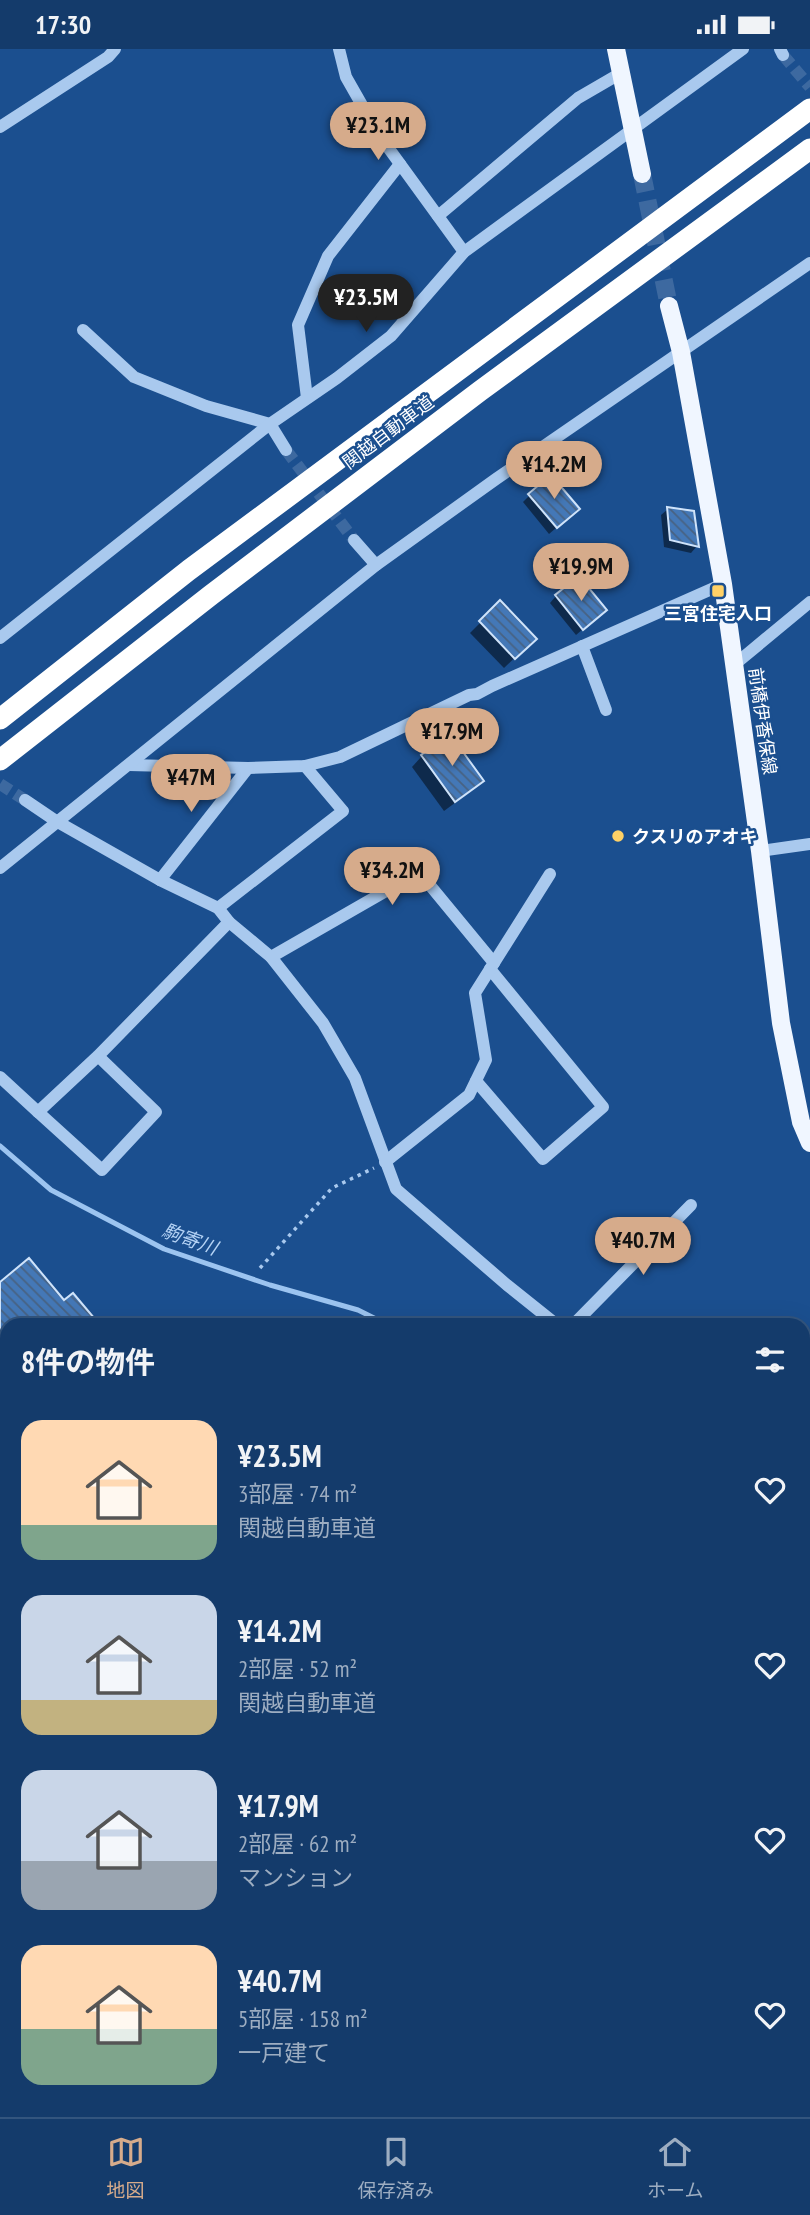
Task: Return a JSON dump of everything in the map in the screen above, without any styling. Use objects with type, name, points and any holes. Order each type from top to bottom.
[{"type":"highway","name":"関越自動車道","points":[[0,719],[189,570],[810,109]]},
{"type":"highway","name":"関越自動車道","points":[[0,759],[480,391],[810,149]]},
{"type":"main road","points":[[616,49],[642,174]]},
{"type":"main road","name":"前橋伊香保線","points":[[669,306],[681,352],[723,584],[782,1023],[801,1122],[810,1143]]},
{"type":"street","points":[[0,127],[108,57],[115,49]]},
{"type":"street","points":[[340,49],[346,77],[379,135],[464,252]]},
{"type":"street","points":[[3,631],[270,424],[391,336],[464,252],[743,49]]},
{"type":"street","points":[[438,216],[579,98],[621,73]]},
{"type":"street","points":[[307,398],[298,325],[328,256],[400,164]]},
{"type":"street","points":[[0,868],[376,565],[810,263]]},
{"type":"street","points":[[83,330],[134,377],[206,406],[270,424],[286,450]]},
{"type":"street","points":[[354,540],[376,565]]},
{"type":"street","points":[[129,765],[305,767],[340,757],[469,695],[477,694],[723,584]]},
{"type":"street","points":[[734,665],[810,603]]},
{"type":"street","points":[[582,646],[606,710]]},
{"type":"street","points":[[218,908],[343,811],[305,767]]},
{"type":"street","points":[[160,880],[248,768]]},
{"type":"street","points":[[25,800],[56,821],[160,880],[218,908],[229,922],[271,957],[323,1023],[355,1078],[396,1189],[548,1318]]},
{"type":"street","points":[[760,851],[810,844]]},
{"type":"street","points":[[271,957],[419,872],[603,1107],[543,1159],[476,1081]]},
{"type":"street","points":[[385,1162],[470,1095],[486,1061],[475,993],[550,874]]},
{"type":"street","points":[[38,1112],[98,1056],[229,922]]},
{"type":"street","points":[[0,1077],[102,1170],[156,1112],[98,1056]]},
{"type":"street","points":[[580,1318],[691,1205]]},
{"type":"path","points":[[260,1268],[332,1188],[385,1162]]},
{"type":"building","points":[[551,475],[580,509],[557,528],[528,494]]},
{"type":"building","points":[[667,507],[694,511],[699,547],[670,540]]},
{"type":"building","points":[[579,576],[607,610],[583,630],[555,595]]},
{"type":"building","points":[[500,600],[537,639],[515,659],[479,621]]},
{"type":"building","points":[[450,734],[484,781],[455,802],[421,755]]},
{"type":"building","points":[[29,1258],[64,1300],[73,1293],[94,1318],[0,1318],[0,1282]]},
{"type":"waterway","name":"駒寄川","points":[[0,1146],[51,1190],[164,1249],[270,1285],[358,1310],[374,1318]]},
{"type":"tunnel","points":[[783,55],[810,87]]},
{"type":"tunnel","points":[[642,174],[669,306]]},
{"type":"tunnel","points":[[286,450],[354,540]]},
{"type":"tunnel","points":[[0,784],[25,800]]},
{"type":"place","name":"三宮住宅入口","points":[[718,591]]},
{"type":"place","name":"クスリのアオキ","points":[[618,836]]}]
